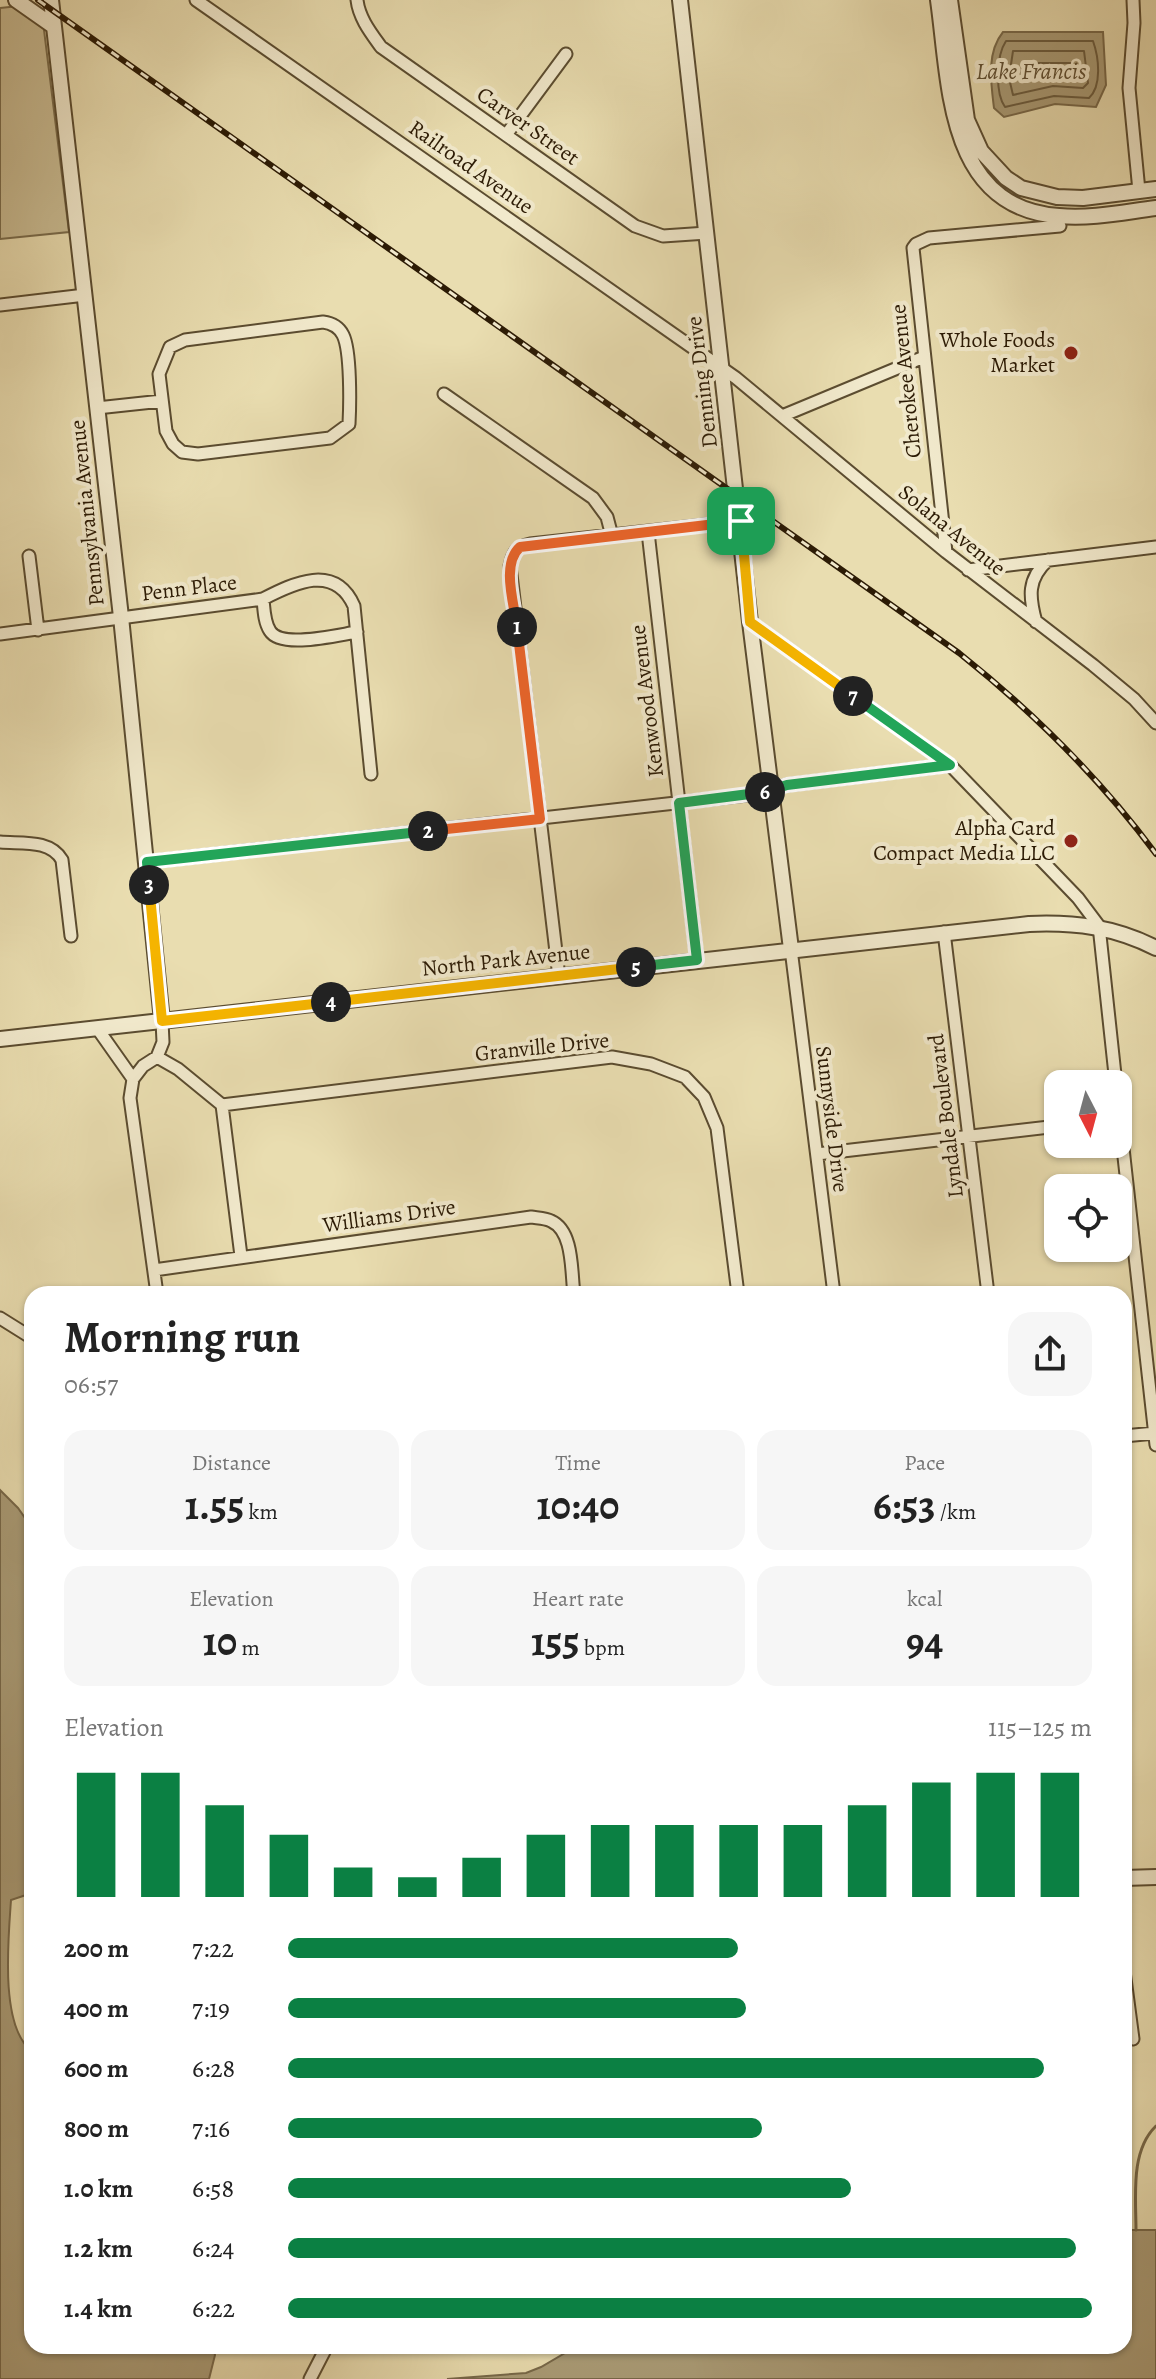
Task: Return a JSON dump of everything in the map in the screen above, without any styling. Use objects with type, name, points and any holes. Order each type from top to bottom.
[{"type":"street","points":[[16,0],[53,26]]},
{"type":"street","name":"Pennsylvania Avenue","points":[[51,0],[121,617],[162,1021]]},
{"type":"street","name":"Railroad Avenue","points":[[196,0],[722,368]]},
{"type":"street","name":"Carver Street","points":[[357,0],[368,29],[381,47],[635,226],[663,236],[707,233]]},
{"type":"street","name":"Denning Drive","points":[[680,0],[750,622],[791,949]]},
{"type":"street","points":[[938,0],[967,120],[972,135],[992,165],[1013,183],[1040,195],[1083,198],[1156,189]]},
{"type":"street","points":[[950,0],[956,129],[979,175],[1022,208],[1060,217],[1156,208]]},
{"type":"street","points":[[1133,0],[1129,88],[1139,191]]},
{"type":"street","points":[[506,135],[566,54]]},
{"type":"street","points":[[1083,198],[1085,216]]},
{"type":"street","name":"Cherokee Avenue","points":[[946,552],[912,253],[916,244],[929,238],[1060,226]]},
{"type":"street","points":[[0,305],[85,295]]},
{"type":"street","points":[[323,322],[332,323],[342,332],[346,345],[349,424],[330,438],[198,454],[182,452],[166,431],[162,401],[159,374],[162,360],[170,347],[185,340],[323,322]]},
{"type":"street","points":[[782,416],[924,357]]},
{"type":"street","name":"Solana Avenue","points":[[722,368],[968,570],[1134,699],[1156,723]]},
{"type":"street","points":[[444,394],[593,498],[607,517],[612,536]]},
{"type":"street","points":[[97,408],[162,401]]},
{"type":"street","points":[[559,977],[510,566],[512,554],[530,544],[741,521]]},
{"type":"street","name":"Kenwood Avenue","points":[[648,532],[697,960]]},
{"type":"street","points":[[968,570],[1156,547]]},
{"type":"street","points":[[29,556],[38,630]]},
{"type":"street","points":[[1036,622],[1029,589],[1039,568],[1049,560]]},
{"type":"street","name":"Penn Place","points":[[0,634],[263,599],[294,583],[317,579],[335,584],[348,593],[354,606],[371,774]]},
{"type":"street","name":"Penn Place","points":[[263,599],[270,632],[278,638],[290,641],[357,632]]},
{"type":"street","points":[[750,622],[950,765],[1051,869],[1099,926],[1114,1070]]},
{"type":"street","points":[[147,862],[756,794],[787,785],[950,765]]},
{"type":"street","points":[[0,842],[47,846],[57,850],[62,860],[71,936]]},
{"type":"street","name":"North Park Avenue","points":[[0,1039],[944,932],[1066,923],[1099,926],[1156,948]]},
{"type":"street","name":"Lyndale Boulevard","points":[[944,932],[987,1286]]},
{"type":"street","name":"Sunnyside Drive","points":[[791,949],[833,1286]]},
{"type":"street","points":[[156,1286],[130,1098],[133,1079],[143,1066],[157,1057],[163,1042],[162,1021]]},
{"type":"street","points":[[97,1028],[133,1079]]},
{"type":"street","points":[[157,1057],[178,1069],[222,1105],[241,1256]]},
{"type":"street","name":"Granville Drive","points":[[222,1105],[612,1057],[651,1064],[685,1077],[704,1097],[717,1128],[737,1286]]},
{"type":"street","points":[[817,1154],[1044,1128]]},
{"type":"street","points":[[1124,1158],[1151,1342],[1155,1439],[1132,1437]]},
{"type":"street","name":"Williams Drive","points":[[154,1270],[531,1217],[552,1221],[563,1231],[568,1245],[573,1286]]},
{"type":"street","points":[[0,1318],[24,1333]]},
{"type":"street","points":[[1132,1878],[1156,1877]]},
{"type":"street","points":[[1132,2031],[1133,2039]]},
{"type":"street","points":[[310,2379],[323,2354]]},
{"type":"shaded area","points":[[19,6],[43,22],[69,232],[0,239],[0,8]]},
{"type":"water","name":"Lake Francis","points":[[1003,32],[1103,32],[1106,85],[1096,107],[1055,104],[1004,117],[994,108],[991,79],[994,49]]},
{"type":"water","points":[[0,1490],[24,1517],[24,1896],[11,1900],[8,1983],[15,2024],[24,2042],[24,2354],[215,2355],[209,2379],[0,2379]]},
{"type":"water","points":[[1132,2230],[1156,2230],[1156,2379],[447,2379],[526,2373],[563,2354],[1132,2354]]},
{"type":"waterway","points":[[1136,2230],[1138,2161],[1148,2136],[1156,2126]]},
{"type":"railway","points":[[38,0],[959,653],[1013,698],[1064,747],[1112,798],[1156,854]]},
{"type":"place","name":"Whole Foods Market","points":[[1071,353]]},
{"type":"place","name":"Alpha Card Compact Media LLC","points":[[1071,841]]},
{"type":"route","points":[[741,521],[750,622],[950,765],[787,785],[756,794],[679,803],[697,960],[162,1021],[147,862],[540,819],[510,566],[512,554],[530,544],[741,521]]}]
